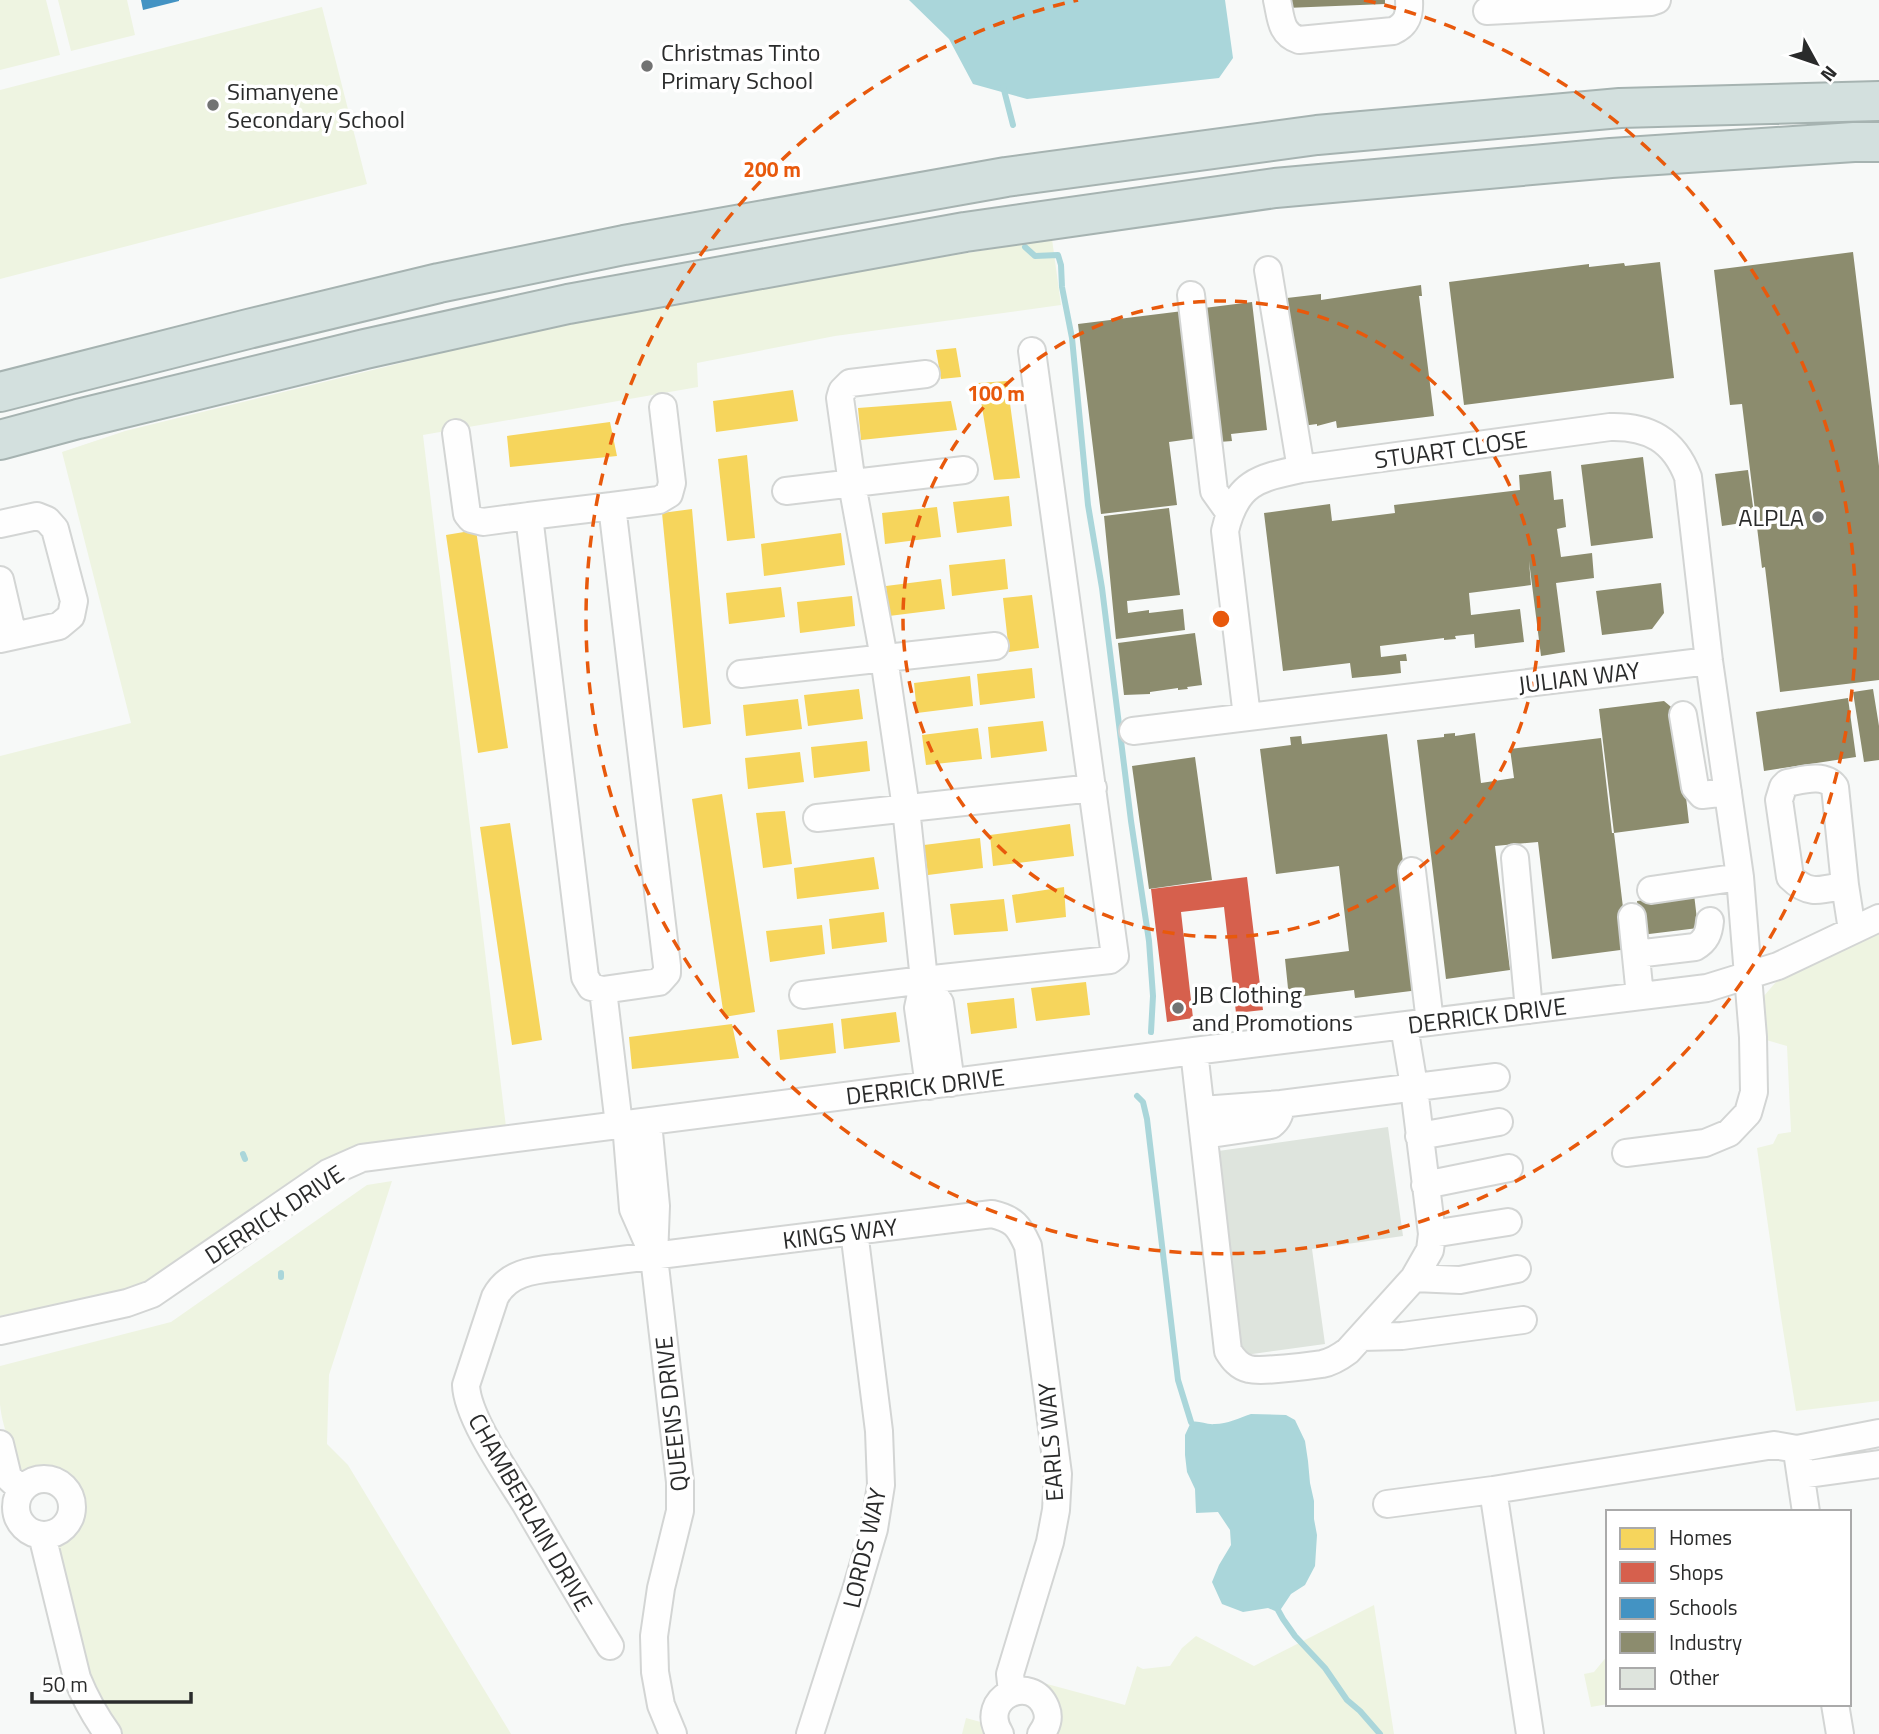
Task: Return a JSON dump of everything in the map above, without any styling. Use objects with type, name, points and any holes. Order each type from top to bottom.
[{"type":"highway","points":[[0,391],[439,283],[638,242],[1006,177],[1317,135],[1620,108],[1879,101]]},
{"type":"highway","points":[[0,440],[365,349],[541,310],[965,232],[1275,188],[1611,158],[1879,142]]},
{"type":"street","points":[[1277,0],[1285,31],[1299,40],[1393,31],[1407,19],[1410,11],[1409,0]]},
{"type":"street","points":[[1487,11],[1657,0]]},
{"type":"street","points":[[1268,270],[1301,469]]},
{"type":"street","points":[[1191,295],[1214,492],[1229,512],[1225,530],[1247,717]]},
{"type":"street","points":[[803,995],[1114,958],[1116,952],[1032,351]]},
{"type":"street","points":[[926,374],[850,383],[842,391],[840,398],[906,807],[924,980],[918,1008],[940,1084]]},
{"type":"street","points":[[456,433],[467,514],[471,519],[483,522],[612,506],[659,500],[669,494],[672,483],[663,407]]},
{"type":"street","name":"STUART CLOSE","points":[[1229,512],[1240,495],[1254,483],[1267,476],[1301,469],[1610,427],[1641,429],[1655,435],[1676,453],[1688,477],[1709,660]]},
{"type":"street","points":[[786,491],[964,470]]},
{"type":"street","points":[[529,516],[585,977],[591,987],[603,990],[659,982],[667,972],[612,506]]},
{"type":"street","points":[[0,524],[37,516],[47,520],[55,529],[74,601],[71,616],[59,626],[7,638],[0,580]]},
{"type":"street","points":[[741,674],[995,646]]},
{"type":"street","points":[[1626,1153],[1705,1143],[1728,1133],[1748,1113],[1754,1092],[1749,975],[1740,877],[1709,660]]},
{"type":"street","name":"JULIAN WAY","points":[[1133,731],[1709,660]]},
{"type":"street","points":[[1684,715],[1695,788],[1702,795],[1728,792]]},
{"type":"street","points":[[817,818],[1093,788]]},
{"type":"street","points":[[1515,858],[1529,1010]]},
{"type":"street","points":[[1412,871],[1430,1022]]},
{"type":"street","points":[[1651,890],[1740,877]]},
{"type":"street","points":[[1845,885],[1853,930]]},
{"type":"street","points":[[1632,916],[1640,996]]},
{"type":"street","name":"DERRICK DRIVE","points":[[0,1331],[127,1303],[152,1294],[328,1173],[362,1158],[1707,988],[1778,965],[1879,918]]},
{"type":"street","points":[[1636,954],[1695,947],[1707,936],[1710,921]]},
{"type":"street","name":"QUEENS DRIVE","points":[[603,990],[631,1124],[633,1209],[654,1257],[680,1482],[680,1511],[661,1588],[654,1636],[655,1672],[661,1705],[673,1734]]},
{"type":"street","points":[[1194,1051],[1228,1351],[1235,1361],[1246,1369],[1324,1363],[1348,1351],[1414,1278],[1430,1250],[1432,1234],[1404,1026]]},
{"type":"street","points":[[1203,1122],[1271,1125],[1279,1116],[1281,1104],[1496,1077]]},
{"type":"street","points":[[1419,1136],[1499,1122]]},
{"type":"street","points":[[1425,1185],[1509,1168]]},
{"type":"street","name":"KINGS WAY","points":[[654,1257],[992,1214],[1012,1221],[1020,1230]]},
{"type":"street","points":[[1432,1234],[1508,1222]]},
{"type":"street","name":"EARLS WAY","points":[[1012,1692],[1010,1674],[1050,1542],[1056,1510],[1058,1474],[1031,1259],[1020,1230]]},
{"type":"street","name":"LORDS WAY","points":[[810,1734],[874,1529],[881,1485],[879,1431],[854,1231]]},
{"type":"street","name":"CHAMBERLAIN DRIVE","points":[[610,1646],[471,1412],[466,1397],[466,1385],[495,1297],[500,1287],[517,1274],[654,1257]]},
{"type":"street","points":[[1414,1278],[1460,1280],[1517,1269]]},
{"type":"street","points":[[1361,1336],[1402,1336],[1523,1320]]},
{"type":"street","points":[[1799,1462],[1879,1433]]},
{"type":"street","points":[[0,1444],[8,1477],[22,1490]]},
{"type":"street","points":[[1387,1504],[1493,1490],[1774,1445],[1799,1462],[1879,1464]]},
{"type":"street","points":[[1799,1462],[1806,1510]]},
{"type":"street","points":[[41,1479],[62,1485],[69,1494],[72,1506],[70,1518],[61,1529],[52,1534],[33,1533],[25,1528],[16,1511],[22,1490],[41,1479]]},
{"type":"street","points":[[1493,1490],[1530,1734]]},
{"type":"street","points":[[43,1535],[77,1678],[94,1715],[108,1734]]},
{"type":"street","points":[[1000,1734],[995,1724],[996,1707],[1001,1699],[1012,1692],[1025,1690],[1033,1693],[1045,1705],[1047,1723],[1041,1734]]},
{"type":"street","points":[[1835,1706],[1840,1734]]},
{"type":"green space","points":[[0,0],[46,0],[60,55],[0,70]]},
{"type":"green space","points":[[58,0],[127,0],[135,35],[71,51]]},
{"type":"green space","points":[[322,7],[367,184],[0,279],[0,90]]},
{"type":"green space","points":[[1052,239],[1061,305],[835,336],[697,363],[698,387],[423,435],[506,1127],[365,1146],[331,1156],[148,1280],[106,1294],[0,1316],[0,756],[131,723],[62,452],[125,431],[478,344],[702,297]]},
{"type":"green space","points":[[1879,928],[1879,1401],[1796,1411],[1757,1148],[1773,1144],[1778,1134],[1791,1132],[1787,1046],[1763,1039],[1763,997],[1776,982],[1853,938]]},
{"type":"green space","points":[[392,1181],[329,1375],[327,1444],[348,1465],[511,1734],[122,1734],[95,1696],[55,1543],[72,1528],[78,1499],[67,1482],[51,1474],[24,1473],[15,1464],[1,1409],[0,1366],[171,1322],[367,1185]]},
{"type":"green space","points":[[1374,1605],[1394,1734],[1052,1734],[1044,1693],[1047,1684],[1125,1705],[1137,1666],[1143,1669],[1170,1666],[1182,1648],[1196,1636],[1254,1666]]},
{"type":"green space","points":[[1606,1657],[1606,1704],[1591,1707],[1584,1674],[1594,1672]]},
{"type":"green space","points":[[966,1718],[988,1724],[991,1734],[962,1734]]},
{"type":"water","points":[[909,0],[1225,0],[1233,58],[1219,78],[1027,99],[973,84],[949,39]]},
{"type":"water","points":[[1251,1414],[1286,1415],[1295,1420],[1305,1441],[1314,1501],[1317,1535],[1315,1566],[1305,1585],[1291,1594],[1281,1609],[1275,1611],[1268,1608],[1243,1612],[1222,1604],[1212,1582],[1231,1545],[1230,1530],[1218,1512],[1196,1513],[1195,1489],[1187,1472],[1185,1435],[1191,1422],[1220,1424]]},
{"type":"building: Homes","points":[[956,348],[961,377],[941,379],[936,350]]},
{"type":"building: Homes","points":[[1007,381],[1020,478],[994,480],[978,383]]},
{"type":"building: Homes","points":[[793,390],[798,421],[716,432],[713,401]]},
{"type":"building: Homes","points":[[951,401],[957,430],[861,440],[858,408]]},
{"type":"building: Homes","points":[[610,422],[617,456],[510,467],[507,436]]},
{"type":"building: Homes","points":[[747,455],[755,538],[727,541],[718,459]]},
{"type":"building: Homes","points":[[1009,496],[1012,526],[957,533],[953,502]]},
{"type":"building: Homes","points":[[937,507],[941,537],[885,544],[882,513]]},
{"type":"building: Homes","points":[[692,509],[711,724],[683,728],[662,513]]},
{"type":"building: Homes","points":[[476,530],[508,748],[478,753],[446,535]]},
{"type":"building: Homes","points":[[841,533],[845,565],[764,576],[761,544]]},
{"type":"building: Homes","points":[[1005,559],[1008,589],[952,596],[949,565]]},
{"type":"building: Homes","points":[[941,579],[945,609],[889,616],[886,586]]},
{"type":"building: Homes","points":[[781,587],[785,617],[729,624],[726,593]]},
{"type":"building: Homes","points":[[1032,595],[1039,648],[1009,652],[1003,598]]},
{"type":"building: Homes","points":[[852,596],[855,626],[800,633],[797,602]]},
{"type":"building: Homes","points":[[1032,668],[1035,698],[980,705],[977,674]]},
{"type":"building: Homes","points":[[970,676],[973,706],[917,713],[914,683]]},
{"type":"building: Homes","points":[[859,689],[863,719],[808,726],[804,695]]},
{"type":"building: Homes","points":[[798,699],[802,729],[746,736],[743,705]]},
{"type":"building: Homes","points":[[1043,721],[1047,751],[991,758],[988,727]]},
{"type":"building: Homes","points":[[978,728],[982,759],[926,765],[922,735]]},
{"type":"building: Homes","points":[[867,741],[870,771],[814,778],[811,747]]},
{"type":"building: Homes","points":[[800,752],[804,782],[748,789],[745,758]]},
{"type":"building: Homes","points":[[722,794],[755,1012],[724,1017],[692,799]]},
{"type":"building: Homes","points":[[785,811],[792,864],[763,868],[756,813]]},
{"type":"building: Homes","points":[[510,823],[542,1040],[512,1045],[480,827]]},
{"type":"building: Homes","points":[[1070,824],[1074,856],[993,866],[990,835]]},
{"type":"building: Homes","points":[[980,838],[983,868],[928,875],[924,845]]},
{"type":"building: Homes","points":[[874,857],[879,889],[797,899],[794,868]]},
{"type":"building: Homes","points":[[1064,887],[1066,917],[1016,923],[1012,895]]},
{"type":"building: Homes","points":[[1004,899],[1008,931],[954,935],[950,904]]},
{"type":"building: Homes","points":[[884,912],[887,942],[832,949],[829,919]]},
{"type":"building: Homes","points":[[822,925],[825,954],[770,962],[766,931]]},
{"type":"building: Homes","points":[[1086,982],[1090,1015],[1036,1021],[1031,988]]},
{"type":"building: Homes","points":[[1014,998],[1017,1028],[971,1034],[967,1003]]},
{"type":"building: Homes","points":[[896,1012],[900,1042],[844,1049],[841,1019]]},
{"type":"building: Homes","points":[[833,1023],[836,1053],[780,1060],[777,1030]]},
{"type":"building: Homes","points":[[732,1024],[739,1058],[632,1069],[629,1037]]},
{"type":"building: Shops","points":[[1247,877],[1263,1010],[1236,1013],[1224,907],[1181,912],[1193,1018],[1167,1022],[1151,889]]},
{"type":"building: Schools","points":[[141,0],[179,0],[179,1],[143,10]]},
{"type":"building: Industry","points":[[1286,0],[1385,0],[1385,4],[1286,8]]},
{"type":"building: Industry","name":"ALPLA","points":[[1853,252],[1879,466],[1879,680],[1780,692],[1742,404],[1730,405],[1714,270]]},
{"type":"building: Industry","points":[[1660,262],[1674,378],[1464,405],[1449,282],[1589,264],[1589,267],[1624,263],[1625,266]]},
{"type":"building: Industry","points":[[1421,285],[1422,296],[1419,296],[1434,416],[1337,428],[1336,421],[1317,426],[1302,426],[1287,298],[1321,294],[1321,300]]},
{"type":"building: Industry","points":[[1252,302],[1267,430],[1231,434],[1232,441],[1219,442],[1204,308]]},
{"type":"building: Industry","points":[[1183,311],[1198,438],[1169,442],[1177,505],[1101,514],[1078,324]]},
{"type":"building: Industry","points":[[1643,457],[1653,538],[1591,546],[1581,465]]},
{"type":"building: Industry","points":[[1748,470],[1755,521],[1722,526],[1715,474]]},
{"type":"building: Industry","points":[[1551,471],[1554,500],[1563,499],[1566,527],[1557,529],[1561,557],[1592,553],[1594,578],[1556,583],[1565,652],[1541,656],[1529,561],[1531,585],[1469,593],[1471,615],[1520,609],[1524,642],[1475,648],[1474,634],[1455,636],[1456,639],[1380,646],[1381,657],[1406,654],[1407,661],[1400,661],[1401,673],[1352,678],[1350,663],[1283,671],[1264,513],[1330,504],[1332,521],[1395,513],[1394,505],[1520,490],[1519,475]]},
{"type":"building: Industry","points":[[1169,508],[1180,595],[1127,601],[1128,613],[1183,609],[1185,630],[1116,639],[1104,516]]},
{"type":"building: Industry","points":[[1661,583],[1664,613],[1652,629],[1602,635],[1596,591]]},
{"type":"building: Industry","points":[[1195,633],[1202,685],[1150,694],[1124,695],[1118,643]]},
{"type":"building: Industry","points":[[1873,689],[1879,726],[1879,760],[1864,762],[1853,692]]},
{"type":"building: Industry","points":[[1848,698],[1856,757],[1764,771],[1756,712]]},
{"type":"building: Industry","points":[[1664,701],[1676,711],[1689,823],[1614,833],[1599,709]]},
{"type":"building: Industry","points":[[1455,733],[1455,736],[1475,733],[1481,783],[1514,778],[1510,749],[1601,738],[1628,949],[1552,959],[1538,842],[1495,846],[1510,970],[1446,979],[1417,740],[1444,737],[1444,734]]},
{"type":"building: Industry","points":[[1387,734],[1419,990],[1355,998],[1354,990],[1289,998],[1285,959],[1349,951],[1339,866],[1276,874],[1260,749],[1291,745],[1290,737],[1301,736],[1302,744]]},
{"type":"building: Industry","points":[[1195,757],[1212,880],[1149,889],[1132,766]]},
{"type":"building: Industry","points":[[1694,894],[1698,928],[1641,935],[1637,901]]},
{"type":"building: Other","points":[[1388,1127],[1403,1236],[1312,1249],[1325,1344],[1238,1356],[1211,1152]]},
{"type":"waterway","points":[[1003,86],[1013,125]]},
{"type":"waterway","points":[[1025,247],[1035,256],[1058,255],[1061,265],[1062,287],[1072,338],[1088,505],[1102,588],[1149,941],[1153,996],[1151,1032]]},
{"type":"waterway","points":[[1137,1096],[1143,1102],[1147,1119],[1178,1380],[1191,1422]]},
{"type":"waterway","points":[[243,1154],[245,1159]]},
{"type":"waterway","points":[[1278,1610],[1295,1636],[1325,1668],[1347,1700],[1380,1734]]},
{"type":"place","name":"Christmas Tinto Primary School","points":[[647,66]]},
{"type":"place","name":"Simanyene Secondary School","points":[[213,105]]},
{"type":"place","name":"ALPLA","points":[[1818,517]]},
{"type":"place","name":"JB Clothing and Promotions","points":[[1178,1008]]}]
